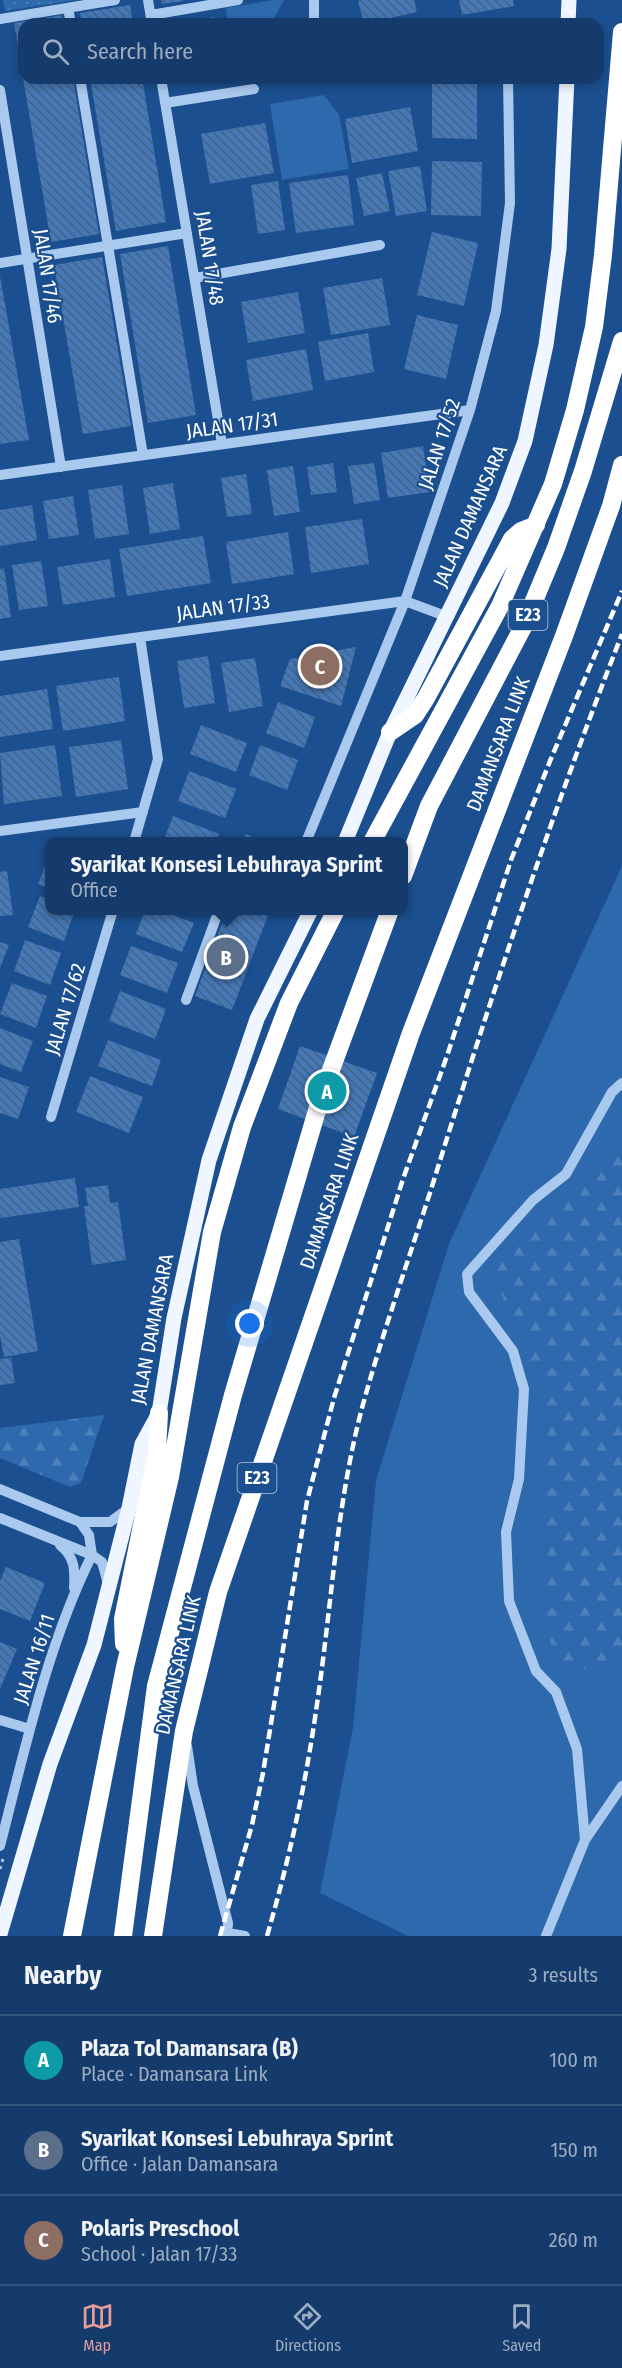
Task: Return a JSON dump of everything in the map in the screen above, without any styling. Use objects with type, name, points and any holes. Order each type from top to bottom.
[{"type":"highway","points":[[375,837],[500,606],[553,484],[575,410],[594,327],[603,255],[622,32]]},
{"type":"highway","name":"DAMANSARA LINK","points":[[408,863],[429,806],[524,625],[556,548],[583,471],[622,341]]},
{"type":"highway","name":"DAMANSARA LINK","points":[[153,1936],[184,1731],[218,1592],[407,1044],[617,500],[622,465]]},
{"type":"highway","points":[[390,732],[415,715],[426,698],[512,539],[521,531],[536,525]]},
{"type":"highway","points":[[72,1936],[125,1667],[170,1477],[212,1232],[242,1127],[289,1003],[333,915]]},
{"type":"highway","name":"DAMANSARA LINK","points":[[123,1936],[148,1736],[162,1664],[233,1395],[321,1096],[388,915]]},
{"type":"highway","points":[[125,1667],[123,1619],[157,1451],[159,1413]]},
{"type":"main road","points":[[568,18],[569,0]]},
{"type":"main road","name":"JALAN DAMANSARA","points":[[347,837],[390,732],[502,503],[525,441],[546,345],[559,249],[567,84]]},
{"type":"main road","name":"JALAN DAMANSARA","points":[[0,1934],[17,1870],[51,1764],[94,1645],[129,1508],[142,1444],[159,1413],[174,1318],[209,1160],[257,1019],[309,915]]},
{"type":"street","points":[[0,19],[114,0]]},
{"type":"street","points":[[148,0],[151,18]]},
{"type":"street","points":[[156,18],[238,0]]},
{"type":"street","points":[[314,0],[314,18]]},
{"type":"street","points":[[68,8],[70,18]]},
{"type":"street","points":[[81,84],[143,455]]},
{"type":"street","name":"JALAN 17/48","points":[[162,84],[222,444]]},
{"type":"street","name":"JALAN 17/52","points":[[308,837],[405,601],[470,410],[496,311],[510,203],[508,84]]},
{"type":"street","points":[[165,103],[254,89]]},
{"type":"street","name":"JALAN 17/46","points":[[0,90],[61,467]]},
{"type":"street","points":[[0,263],[187,233]]},
{"type":"street","points":[[195,278],[380,245]]},
{"type":"street","name":"JALAN 17/31","points":[[0,475],[470,410]]},
{"type":"street","name":"JALAN 17/33","points":[[0,656],[405,601],[448,617]]},
{"type":"street","points":[[136,837],[158,759],[141,637]]},
{"type":"street","points":[[0,831],[143,812]]},
{"type":"street","name":"JALAN 17/62","points":[[51,1117],[112,915]]},
{"type":"street","points":[[186,1000],[217,915]]},
{"type":"street","points":[[585,1840],[577,1749],[556,1692],[536,1671],[509,1601],[506,1532],[519,1479],[524,1389],[513,1350],[469,1292],[467,1274],[533,1200],[566,1174],[612,1092],[622,1083]]},
{"type":"street","points":[[0,1489],[80,1522],[110,1522],[129,1508]]},
{"type":"street","points":[[0,1518],[92,1555],[102,1562],[109,1587]]},
{"type":"street","points":[[80,1522],[89,1535],[92,1555]]},
{"type":"street","points":[[54,1540],[68,1551],[75,1566],[74,1591]]},
{"type":"street","name":"JALAN 16/11","points":[[0,1846],[30,1729],[74,1591],[92,1555]]},
{"type":"street","points":[[0,1720],[30,1729]]},
{"type":"street","points":[[184,1731],[193,1786],[228,1923],[228,1934],[245,1936]]},
{"type":"street","points":[[546,1936],[585,1840],[622,1786]]},
{"type":"green space","points":[[3,0],[76,0],[5,11]]},
{"type":"green space","points":[[284,0],[274,18],[227,18],[226,8]]},
{"type":"green space","points":[[324,95],[339,115],[349,169],[282,180],[270,104]]},
{"type":"green space","points":[[622,866],[622,1936],[408,1936],[320,1893],[353,1728],[376,1480],[449,1244]]},
{"type":"green space","points":[[622,1145],[622,1657],[568,1675],[545,1632],[543,1498],[546,1399],[490,1267]]},
{"type":"green space","points":[[104,1415],[81,1483],[70,1487],[0,1458],[0,1428]]},
{"type":"building","points":[[161,0],[183,0],[183,1],[162,4]]},
{"type":"building","points":[[414,0],[417,12],[390,18],[362,18],[358,1]]},
{"type":"building","points":[[459,0],[513,0],[514,6],[462,15]]},
{"type":"building","points":[[130,5],[132,18],[81,18],[80,13]]},
{"type":"building","points":[[62,15],[63,18],[44,18]]},
{"type":"building","points":[[18,22],[18,46],[14,23]]},
{"type":"building","points":[[24,84],[74,84],[99,234],[51,242]]},
{"type":"building","points":[[91,84],[143,84],[166,222],[116,231]]},
{"type":"building","points":[[432,84],[477,84],[477,139],[432,138]]},
{"type":"building","points":[[410,107],[418,151],[352,163],[345,119]]},
{"type":"building","points":[[265,123],[274,173],[210,184],[201,134]]},
{"type":"building","points":[[432,161],[482,162],[481,216],[431,215]]},
{"type":"building","points":[[420,166],[427,211],[396,216],[388,171]]},
{"type":"building","points":[[382,173],[390,211],[364,216],[356,178]]},
{"type":"building","points":[[348,175],[354,225],[296,233],[289,183]]},
{"type":"building","points":[[278,181],[285,230],[258,234],[251,185]]},
{"type":"building","points":[[432,232],[478,243],[464,306],[417,295]]},
{"type":"building","points":[[168,246],[196,415],[148,423],[120,254]]},
{"type":"building","points":[[102,257],[131,426],[83,434],[54,265]]},
{"type":"building","points":[[0,276],[29,440],[0,444]]},
{"type":"building","points":[[382,278],[390,325],[331,335],[323,288]]},
{"type":"building","points":[[298,292],[305,333],[248,343],[241,302]]},
{"type":"building","points":[[417,315],[458,325],[446,379],[404,369]]},
{"type":"building","points":[[368,333],[374,372],[325,381],[318,342]]},
{"type":"building","points":[[306,349],[313,390],[253,401],[246,360]]},
{"type":"building","points":[[423,446],[430,492],[388,498],[381,453]]},
{"type":"building","points":[[333,463],[337,492],[311,495],[307,467]]},
{"type":"building","points":[[374,463],[380,500],[354,504],[348,466]]},
{"type":"building","points":[[293,466],[300,512],[274,516],[267,470]]},
{"type":"building","points":[[246,474],[252,514],[227,517],[221,478]]},
{"type":"building","points":[[173,483],[180,529],[150,534],[143,488]]},
{"type":"building","points":[[122,485],[129,534],[95,539],[88,490]]},
{"type":"building","points":[[73,496],[79,535],[49,539],[43,501]]},
{"type":"building","points":[[32,505],[37,540],[0,546],[0,510]]},
{"type":"building","points":[[362,519],[369,564],[311,573],[305,527]]},
{"type":"building","points":[[288,532],[294,574],[232,584],[226,542]]},
{"type":"building","points":[[203,536],[211,583],[127,596],[119,549]]},
{"type":"building","points":[[110,559],[115,597],[63,605],[57,567]]},
{"type":"building","points":[[41,561],[48,606],[19,610],[12,565]]},
{"type":"building","points":[[4,568],[11,617],[0,619],[0,569]]},
{"type":"building","points":[[356,647],[341,706],[280,686],[290,659]]},
{"type":"building","points":[[208,656],[215,703],[184,708],[177,661]]},
{"type":"building","points":[[255,658],[263,706],[229,712],[221,663]]},
{"type":"building","points":[[119,677],[125,721],[63,731],[56,686]]},
{"type":"building","points":[[47,689],[53,729],[0,737],[0,696]]},
{"type":"building","points":[[278,702],[315,717],[304,748],[266,733]]},
{"type":"building","points":[[201,725],[247,743],[236,772],[190,754]]},
{"type":"building","points":[[121,740],[128,789],[76,797],[69,747]]},
{"type":"building","points":[[55,745],[62,796],[4,804],[0,753]]},
{"type":"building","points":[[260,745],[298,760],[287,790],[249,775]]},
{"type":"building","points":[[189,771],[236,789],[225,818],[178,801]]},
{"type":"building","points":[[173,816],[219,834],[218,837],[165,837]]},
{"type":"building","points":[[45,866],[45,887],[38,884]]},
{"type":"building","points":[[7,871],[13,915],[0,916],[0,872]]},
{"type":"building","points":[[40,896],[45,898],[45,915],[73,915],[64,941],[28,927]]},
{"type":"building","points":[[143,915],[173,915],[194,923],[182,952],[136,934]]},
{"type":"building","points":[[225,915],[268,915],[232,1010],[195,996]]},
{"type":"building","points":[[25,940],[61,953],[50,985],[14,971]]},
{"type":"building","points":[[0,942],[9,945],[0,968]]},
{"type":"building","points":[[131,946],[178,963],[167,993],[120,975]]},
{"type":"building","points":[[12,983],[47,996],[36,1028],[0,1014]]},
{"type":"building","points":[[120,991],[166,1009],[155,1039],[109,1021]]},
{"type":"building","points":[[0,1028],[33,1041],[21,1072],[0,1064]]},
{"type":"building","points":[[108,1040],[161,1060],[152,1086],[98,1066]]},
{"type":"building","points":[[300,1046],[377,1073],[354,1137],[278,1109]]},
{"type":"building","points":[[90,1076],[143,1097],[129,1133],[76,1112]]},
{"type":"building","points":[[0,1077],[29,1087],[18,1119],[0,1113]]},
{"type":"building","points":[[75,1178],[79,1207],[0,1218],[0,1189]]},
{"type":"building","points":[[108,1185],[110,1203],[118,1202],[126,1260],[92,1265],[84,1206],[88,1206],[85,1188]]},
{"type":"building","points":[[19,1239],[38,1351],[4,1357],[0,1336],[0,1242]]},
{"type":"building","points":[[11,1358],[15,1383],[0,1385],[0,1359]]},
{"type":"building","points":[[6,1567],[45,1583],[30,1621],[0,1609],[0,1581]]},
{"type":"building","points":[[0,1642],[17,1649],[0,1689]]},
{"type":"railway","points":[[220,1936],[252,1825],[263,1773],[307,1501],[334,1398],[403,1179],[447,1056],[511,860],[622,591]]},
{"type":"railway","points":[[267,1936],[283,1877],[309,1757],[341,1515],[362,1408],[500,974],[571,769],[622,634]]},
{"type":"place","name":"Polaris Preschool","points":[[320,666]]},
{"type":"place","name":"Syarikat Konsesi Lebuhraya Sprint","points":[[226,957]]},
{"type":"place","name":"Plaza Tol Damansara (B)","points":[[327,1091]]}]
